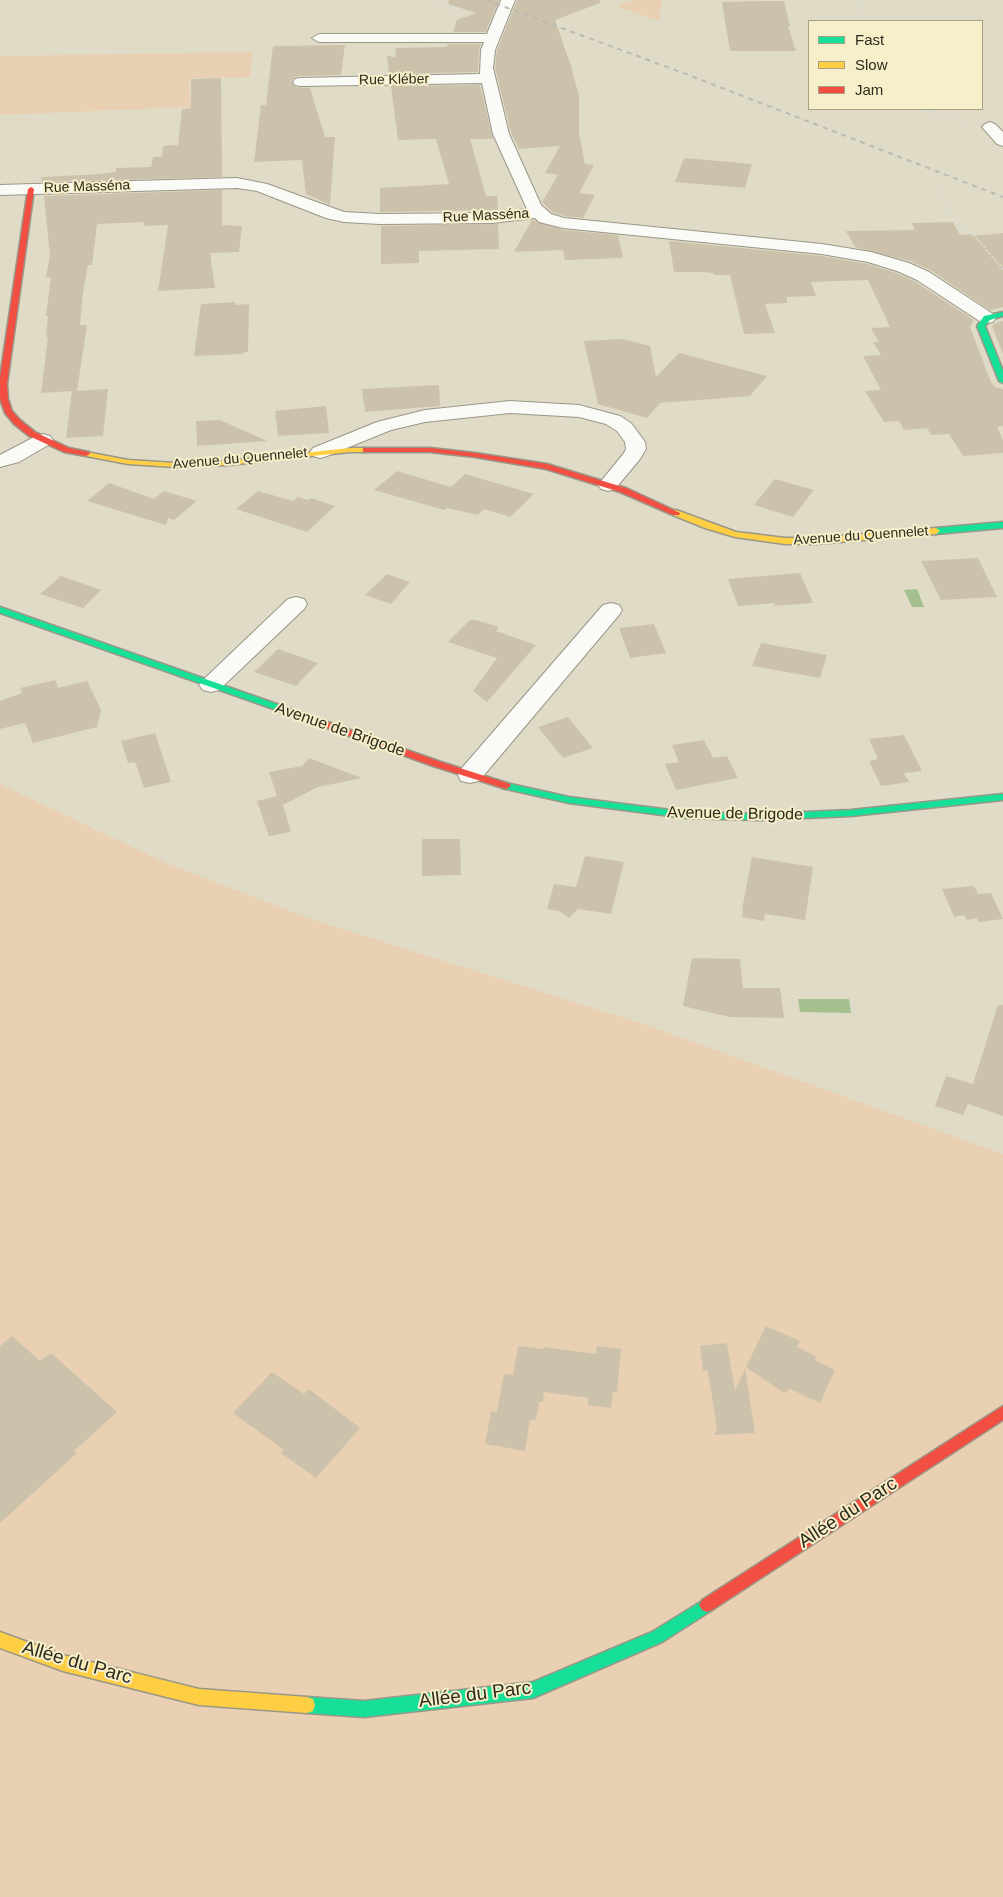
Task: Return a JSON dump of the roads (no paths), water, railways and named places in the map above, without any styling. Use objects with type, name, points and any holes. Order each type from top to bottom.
[{"type":"street","points":[[508,0],[486,59],[488,78],[501,134],[538,213]]},
{"type":"street","points":[[318,38],[495,33]]},
{"type":"street","name":"Rue Kléber","points":[[300,82],[488,78]]},
{"type":"street","points":[[990,127],[1003,141]]},
{"type":"street","name":"Rue Masséna","points":[[0,190],[237,183],[260,187],[344,217],[380,219],[492,218],[538,213],[545,218],[563,223],[813,248],[871,257],[903,267],[923,276],[995,316]]},
{"type":"street","name":"Avenue du Quennelet","points":[[31,189],[3,384],[4,399],[8,411],[18,422],[43,440],[86,455],[152,465],[228,463],[320,452],[385,449],[430,450],[475,455],[547,467],[608,485],[708,526],[735,534],[777,540],[814,541],[1003,525]]},
{"type":"street","points":[[995,316],[983,321],[982,332],[1003,381]]},
{"type":"street","name":"Avenue du Quennelet","points":[[320,452],[384,426],[425,416],[510,407],[579,411],[613,420],[624,427],[635,442],[636,449],[633,455],[608,485]]},
{"type":"street","points":[[0,461],[18,454],[43,440]]},
{"type":"street","points":[[211,685],[296,604]]},
{"type":"street","name":"Avenue de Brigode","points":[[0,610],[470,775],[528,791],[579,801],[648,811],[724,817],[830,815],[1003,797]]},
{"type":"street","points":[[470,775],[611,610]]},
{"type":"street","name":"Allée du Parc","points":[[0,1640],[63,1662],[200,1697],[364,1709],[533,1690],[657,1637],[1003,1412]]},
{"type":"railway","points":[[486,0],[686,74],[1003,197]]}]
